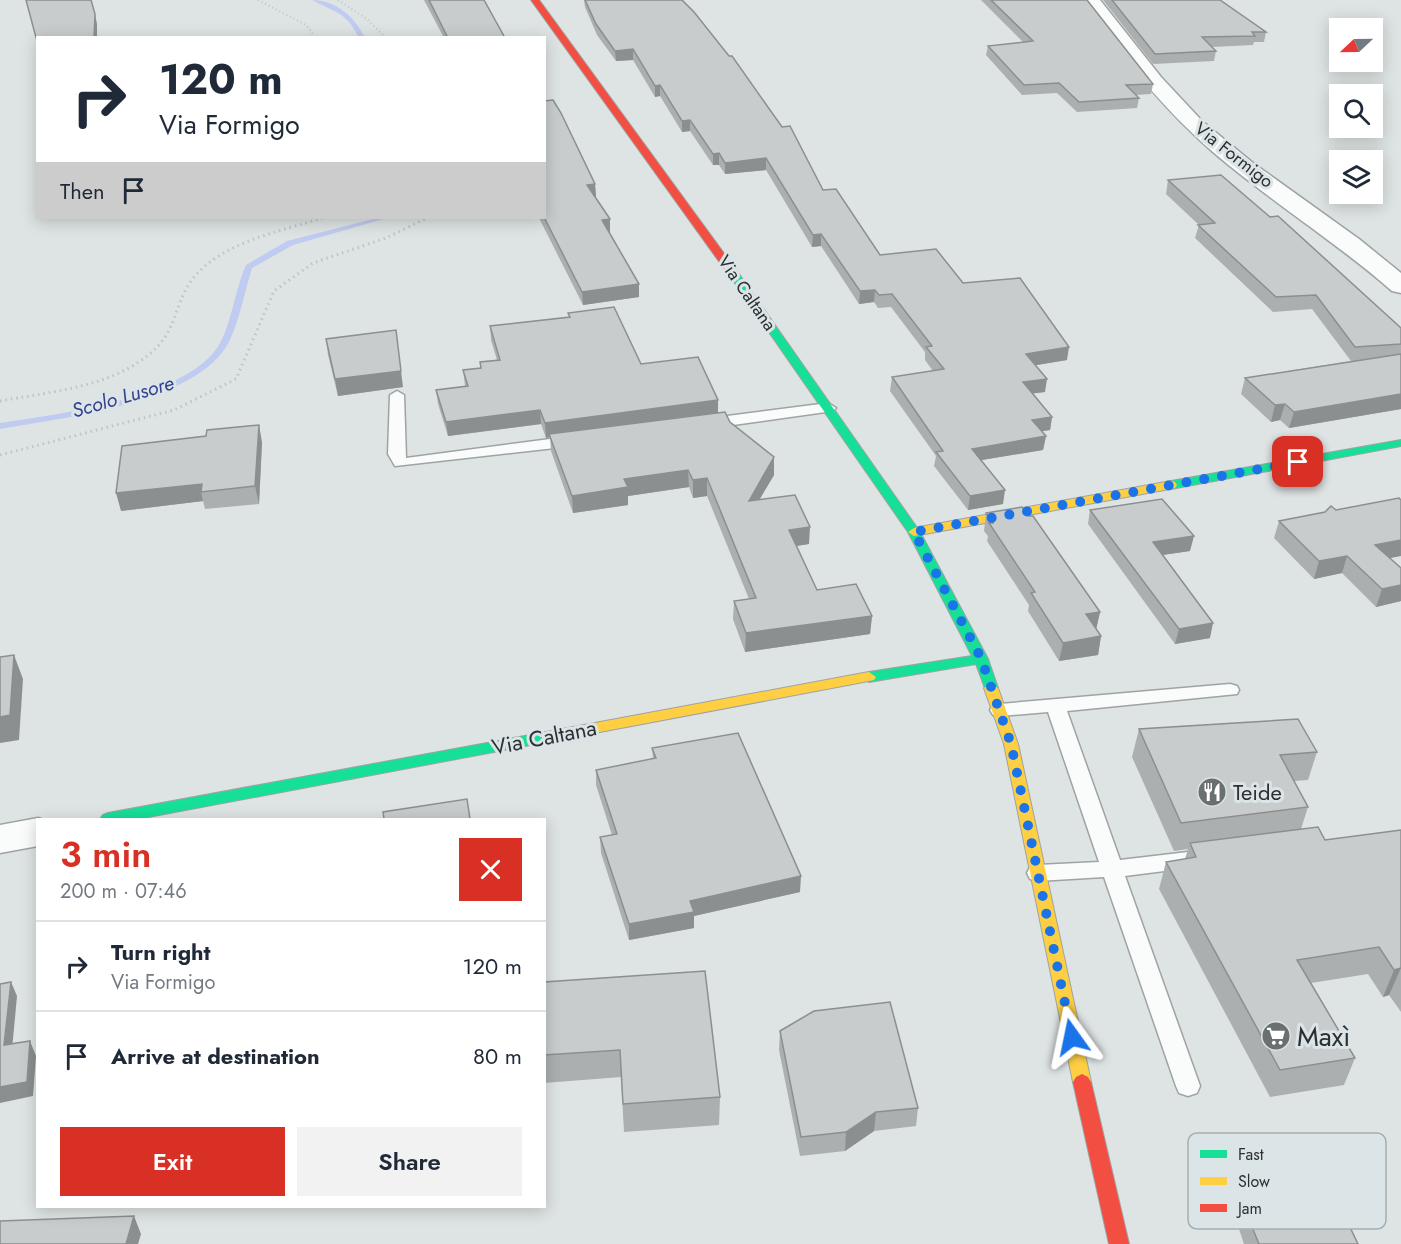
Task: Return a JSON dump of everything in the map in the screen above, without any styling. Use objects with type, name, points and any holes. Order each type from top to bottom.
[{"type":"main road","name":"Via Caltana","points":[[535,0],[690,211],[914,532],[981,658],[1011,744],[1097,1154],[1119,1244]]},
{"type":"main road","points":[[914,532],[1401,443]]},
{"type":"main road","name":"Via Caltana","points":[[113,818],[918,667],[981,658]]},
{"type":"street","name":"Via Formigo","points":[[1091,0],[1176,106],[1197,128],[1323,222],[1401,286]]},
{"type":"street","points":[[0,839],[36,832]]},
{"type":"lane","points":[[398,395],[396,454],[401,463],[587,439]]},
{"type":"lane","points":[[692,425],[828,408]]},
{"type":"lane","points":[[1000,710],[1230,690]]},
{"type":"lane","points":[[1055,705],[1188,1086]]},
{"type":"lane","points":[[1038,873],[1113,869],[1205,857]]},
{"type":"path","points":[[258,0],[297,19],[314,36]]},
{"type":"path","points":[[338,0],[367,19],[384,36]]},
{"type":"path","points":[[0,401],[83,383],[126,370],[162,344],[189,284],[213,261],[240,247],[320,219]]},
{"type":"path","points":[[0,455],[174,410],[236,379],[274,291],[313,262],[386,238],[425,219]]},
{"type":"building","points":[[26,0],[91,0],[95,14],[94,36],[36,38]]},
{"type":"building","points":[[429,0],[484,0],[504,36],[447,36]]},
{"type":"building","points":[[585,0],[682,0],[729,56],[732,56],[782,127],[790,126],[823,190],[836,189],[880,255],[936,249],[963,283],[1020,278],[1069,347],[1026,354],[1047,379],[1023,382],[1052,417],[1032,420],[1046,436],[972,449],[1005,490],[970,496],[936,452],[943,451],[892,377],[944,369],[926,347],[932,346],[892,294],[879,295],[875,290],[860,291],[821,234],[813,235],[766,158],[725,163],[719,153],[713,154],[690,120],[682,121],[660,85],[655,86],[633,49],[615,51],[596,24]]},
{"type":"building","points":[[991,0],[1087,0],[1153,84],[1126,85],[1139,98],[1079,102],[1059,83],[1024,85],[988,46],[1033,41]]},
{"type":"building","points":[[1112,0],[1220,0],[1266,32],[1252,32],[1255,36],[1202,37],[1216,51],[1155,54]]},
{"type":"building","points":[[553,100],[561,113],[595,184],[587,185],[610,219],[602,220],[639,284],[582,292],[545,219],[546,101]]},
{"type":"building","points":[[1221,175],[1270,217],[1278,216],[1401,328],[1401,344],[1355,347],[1316,295],[1276,297],[1198,225],[1215,223],[1168,180]]},
{"type":"building","points":[[614,307],[641,364],[698,357],[718,400],[545,423],[540,410],[446,422],[436,390],[468,386],[463,370],[481,368],[480,362],[500,360],[490,326],[570,317],[568,313]]},
{"type":"building","points":[[396,330],[401,371],[335,379],[326,339]]},
{"type":"building","points":[[1401,354],[1401,394],[1294,412],[1285,404],[1275,405],[1245,378]]},
{"type":"building","points":[[725,412],[730,422],[774,457],[749,501],[795,495],[810,527],[789,530],[817,590],[856,584],[872,616],[746,633],[734,601],[756,598],[707,478],[693,480],[688,470],[624,479],[628,487],[572,496],[549,434]]},
{"type":"building","points":[[259,425],[255,486],[201,492],[202,484],[116,493],[122,446],[206,436],[207,430]]},
{"type":"building","points":[[1399,498],[1401,500],[1401,540],[1375,545],[1401,568],[1401,585],[1382,589],[1347,556],[1319,561],[1279,521],[1325,512],[1331,506],[1336,510]]},
{"type":"building","points":[[1162,499],[1194,536],[1153,542],[1213,623],[1179,629],[1090,510]]},
{"type":"building","points":[[1022,507],[1029,516],[1033,516],[1100,612],[1086,614],[1101,636],[1063,643],[1031,593],[1035,592],[989,523],[993,523],[986,513]]},
{"type":"building","points":[[14,655],[10,715],[0,717],[0,657]]},
{"type":"building","name":"Teide","points":[[1298,719],[1317,752],[1280,755],[1308,807],[1181,823],[1139,729]]},
{"type":"building","points":[[738,733],[801,876],[690,901],[694,912],[629,924],[600,837],[617,834],[596,770],[656,758],[652,748]]},
{"type":"building","points":[[467,799],[470,818],[384,818],[383,812]]},
{"type":"building","points":[[1318,827],[1325,840],[1401,830],[1401,968],[1394,970],[1379,947],[1297,960],[1355,1058],[1280,1070],[1166,862],[1196,857],[1190,843]]},
{"type":"building","points":[[705,971],[720,1097],[623,1104],[620,1050],[546,1055],[546,982]]},
{"type":"building","points":[[11,982],[4,1045],[30,1041],[27,1082],[0,1087],[0,984]]},
{"type":"building","points":[[890,1002],[918,1108],[876,1112],[846,1132],[801,1137],[780,1031],[814,1011]]},
{"type":"building","points":[[134,1216],[126,1244],[0,1244],[0,1221]]},
{"type":"building","points":[[1253,1229],[1351,1229],[1358,1244],[1259,1244]]},
{"type":"waterway","name":"Scolo Lusore","points":[[315,0],[344,13],[354,23],[361,36]]},
{"type":"waterway","name":"Scolo Lusore","points":[[0,426],[119,403],[180,381],[204,367],[221,349],[249,267],[290,243],[379,219]]},
{"type":"traffic: fast","points":[[735,276],[914,532],[981,659],[991,688]]},
{"type":"traffic: fast","points":[[1171,485],[1401,443]]},
{"type":"traffic: fast","points":[[869,677],[981,659]]},
{"type":"traffic: fast","points":[[113,818],[584,730]]},
{"type":"traffic: slow","points":[[914,532],[1171,485]]},
{"type":"traffic: slow","points":[[584,730],[869,677]]},
{"type":"traffic: slow","points":[[991,688],[1011,744],[1082,1082]]},
{"type":"traffic: jam","points":[[535,0],[735,276]]},
{"type":"traffic: jam","points":[[1082,1082],[1119,1244]]},
{"type":"place","name":"Teide","points":[[1212,792]]},
{"type":"place","name":"Maxì","points":[[1276,1036]]},
{"type":"route","points":[[1072,1037],[1011,744],[981,658],[914,532],[1298,462]]}]
